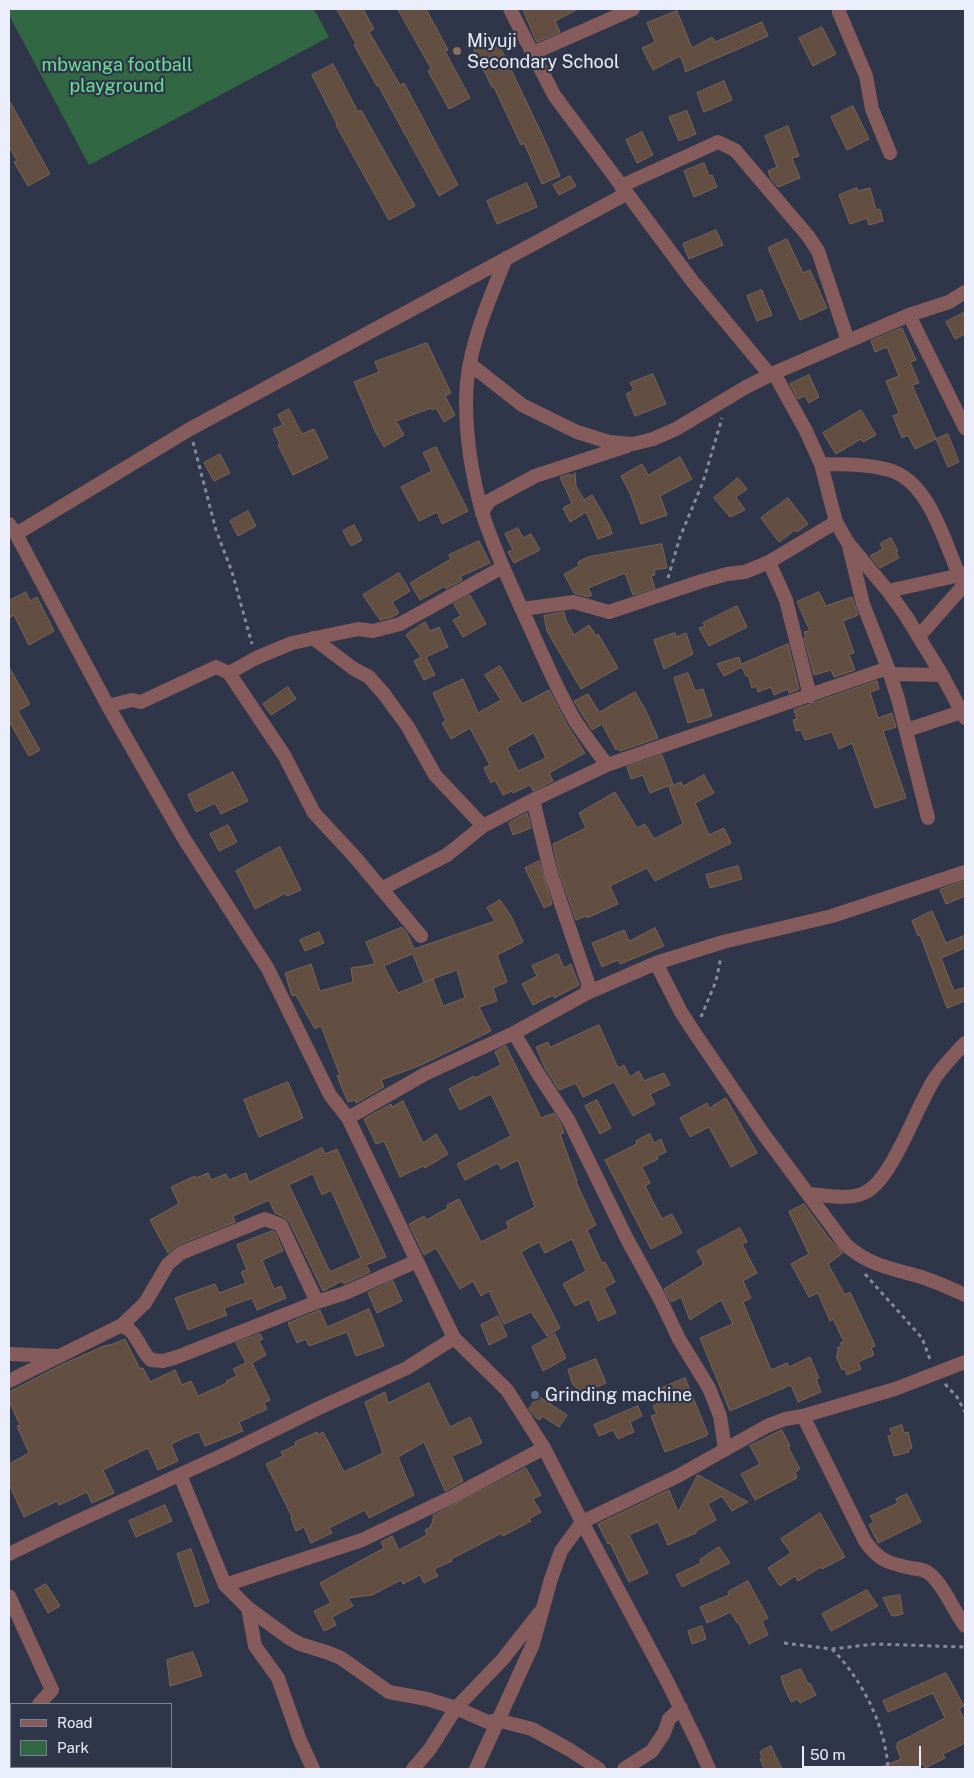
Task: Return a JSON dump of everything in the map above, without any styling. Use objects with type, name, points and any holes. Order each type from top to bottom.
[{"type":"street","points":[[510,9],[554,95],[693,282],[772,374],[806,431],[821,464],[836,522],[848,543],[888,591],[919,636],[963,715],[907,730]]},
{"type":"street","points":[[532,53],[633,9]]},
{"type":"street","points":[[839,9],[866,76],[872,109],[890,154]]},
{"type":"street","points":[[709,1769],[681,1708],[544,1448],[508,1390],[454,1338],[348,1118],[330,1095],[268,969],[183,837],[108,706],[13,529],[190,429],[506,258],[623,190],[718,142],[735,150],[808,236],[818,251],[848,341]]},
{"type":"street","points":[[506,258],[490,299],[470,364],[466,399],[470,452],[482,512],[550,673],[575,721],[607,765]]},
{"type":"street","points":[[482,512],[488,501],[535,476],[632,444],[653,439],[676,429],[772,374],[909,315],[949,302],[965,292]]},
{"type":"street","points":[[909,315],[965,428]]},
{"type":"street","points":[[470,364],[522,405],[577,432],[608,442],[632,444]]},
{"type":"street","points":[[821,464],[862,465],[891,471],[908,480],[918,490],[928,505],[963,578]]},
{"type":"street","points":[[522,609],[574,602],[609,612],[718,576],[746,572],[769,562],[836,522]]},
{"type":"street","points":[[848,543],[863,604],[889,671],[907,730],[928,818]]},
{"type":"street","points":[[769,562],[786,600],[810,696]]},
{"type":"street","points":[[229,673],[256,658],[292,644],[358,629],[373,631],[400,624],[473,582],[504,567]]},
{"type":"street","points":[[888,591],[963,578]]},
{"type":"street","points":[[919,636],[963,578]]},
{"type":"street","points":[[313,638],[354,669],[369,677],[408,727],[435,776],[483,826]]},
{"type":"street","points":[[108,706],[132,700],[141,702],[216,667],[229,673],[284,755],[314,812],[421,936]]},
{"type":"street","points":[[380,889],[447,855],[483,826],[607,765],[889,671],[942,675]]},
{"type":"street","points":[[533,800],[554,882],[588,983],[587,993]]},
{"type":"street","points":[[348,1118],[425,1074],[514,1034],[587,993],[656,963],[724,942],[832,916],[965,872]]},
{"type":"street","points":[[656,963],[681,1012],[696,1035],[762,1132],[809,1194],[833,1230],[857,1255],[876,1264],[920,1277],[965,1294]]},
{"type":"street","points":[[514,1034],[536,1072],[569,1121],[628,1242],[660,1299],[679,1339],[709,1388],[720,1416],[725,1449]]},
{"type":"street","points":[[809,1194],[859,1195],[868,1192],[890,1165],[935,1078],[965,1043]]},
{"type":"street","points":[[9,1381],[122,1325],[145,1303],[168,1264],[181,1253],[265,1219],[281,1226],[317,1302]]},
{"type":"street","points":[[122,1325],[130,1329],[148,1357],[156,1361],[163,1361],[344,1293],[416,1261]]},
{"type":"street","points":[[9,1554],[407,1368],[454,1338]]},
{"type":"street","points":[[9,1354],[58,1356]]},
{"type":"street","points":[[476,1769],[533,1644],[551,1579],[561,1551],[582,1522],[678,1476],[767,1426],[785,1419],[803,1416],[895,1389],[965,1362]]},
{"type":"street","points":[[803,1416],[865,1542],[872,1552],[878,1558],[930,1574],[965,1626]]},
{"type":"street","points":[[226,1585],[362,1540],[452,1497],[544,1448]]},
{"type":"street","points":[[180,1474],[226,1585],[248,1608],[289,1638],[300,1644],[341,1658],[389,1692],[426,1699],[456,1708],[488,1722],[497,1720],[532,1729],[600,1769]]},
{"type":"street","points":[[9,1596],[52,1690],[40,1703]]},
{"type":"street","points":[[413,1769],[430,1750],[456,1708],[502,1659],[544,1606]]},
{"type":"street","points":[[248,1608],[255,1646],[278,1678],[299,1738],[314,1769]]},
{"type":"street","points":[[624,1769],[657,1746],[670,1719],[681,1708]]},
{"type":"path","points":[[660,594],[668,577],[680,537],[703,482],[728,398]]},
{"type":"path","points":[[190,429],[216,530],[234,579],[256,658]]},
{"type":"path","points":[[696,1035],[708,998],[716,981],[724,942]]},
{"type":"path","points":[[857,1255],[861,1268],[867,1278],[924,1342],[937,1373],[957,1397],[965,1412]]},
{"type":"path","points":[[957,1397],[965,1401]]},
{"type":"path","points":[[784,1644],[832,1649],[875,1644],[965,1647]]},
{"type":"path","points":[[832,1649],[851,1670],[867,1699],[885,1739],[888,1769]]},
{"type":"green space","name":"mbwanga football playground","points":[[9,9],[314,9],[329,37],[89,165],[9,15]]},
{"type":"building","points":[[337,9],[363,9],[374,29],[369,32],[400,85],[404,83],[458,185],[439,196],[354,45],[356,44]]},
{"type":"building","points":[[398,9],[426,9],[448,50],[445,51],[470,98],[449,109],[428,71],[431,69]]},
{"type":"building","points":[[523,9],[578,9],[555,21],[560,32],[537,42]]},
{"type":"building","points":[[677,11],[692,48],[712,37],[715,42],[762,22],[768,36],[685,72],[680,56],[653,70],[642,48],[655,42],[647,23]]},
{"type":"building","points":[[822,27],[836,54],[813,66],[799,38]]},
{"type":"building","points":[[495,36],[560,176],[542,184],[524,143],[521,145],[494,87],[492,87],[472,46]]},
{"type":"building","points":[[333,64],[358,112],[361,110],[415,206],[389,220],[336,125],[312,75]]},
{"type":"building","points":[[724,81],[732,100],[704,112],[697,93]]},
{"type":"building","points":[[9,100],[50,174],[28,186],[14,162],[17,161],[9,146]]},
{"type":"building","points":[[853,106],[869,139],[847,150],[831,117]]},
{"type":"building","points":[[687,111],[696,134],[679,141],[669,117]]},
{"type":"building","points":[[788,126],[799,156],[792,158],[800,178],[778,187],[771,179],[768,171],[777,167],[765,136]]},
{"type":"building","points":[[642,132],[653,155],[637,163],[626,140]]},
{"type":"building","points":[[704,163],[709,176],[712,175],[717,187],[694,197],[684,171]]},
{"type":"building","points":[[570,176],[576,186],[559,195],[553,185]]},
{"type":"building","points":[[527,183],[537,207],[497,224],[487,201]]},
{"type":"building","points":[[857,188],[858,191],[870,188],[876,210],[880,209],[883,221],[869,225],[867,218],[850,224],[839,195]]},
{"type":"building","points":[[716,230],[723,245],[689,259],[683,244]]},
{"type":"building","points":[[787,239],[803,273],[810,270],[827,308],[800,320],[768,248]]},
{"type":"building","points":[[762,290],[772,315],[757,321],[747,296]]},
{"type":"building","points":[[965,312],[965,334],[955,339],[946,322]]},
{"type":"building","points":[[902,328],[916,360],[910,362],[919,383],[912,385],[936,439],[915,449],[908,435],[902,438],[893,416],[899,413],[886,381],[899,376],[887,347],[875,352],[871,341]]},
{"type":"building","points":[[427,343],[451,393],[445,396],[455,415],[444,422],[436,408],[432,410],[431,408],[396,421],[404,435],[384,447],[354,382],[379,372],[375,362]]},
{"type":"building","points":[[653,374],[666,404],[635,416],[626,394],[634,390],[630,383]]},
{"type":"building","points":[[809,375],[819,397],[809,403],[805,396],[798,399],[790,384]]},
{"type":"building","points":[[289,409],[302,434],[314,429],[328,458],[293,475],[278,445],[280,444],[273,429],[283,425],[278,415]]},
{"type":"building","points":[[861,410],[876,435],[863,442],[861,439],[836,454],[823,433]]},
{"type":"building","points":[[948,434],[959,462],[948,467],[936,439]]},
{"type":"building","points":[[436,447],[468,511],[442,524],[437,512],[419,521],[401,487],[432,471],[423,453]]},
{"type":"building","points":[[220,454],[230,473],[214,481],[204,463]]},
{"type":"building","points":[[680,457],[692,479],[660,496],[667,515],[641,524],[630,493],[621,476],[642,464],[648,475]]},
{"type":"building","points":[[575,473],[576,486],[584,500],[592,495],[610,526],[612,534],[598,539],[586,512],[570,522],[563,508],[572,503],[560,477],[570,474],[571,476]]},
{"type":"building","points":[[738,478],[747,489],[736,497],[745,510],[730,517],[714,498]]},
{"type":"building","points":[[788,498],[808,524],[797,532],[795,530],[779,542],[761,518]]},
{"type":"building","points":[[248,511],[256,526],[238,536],[230,521]]},
{"type":"building","points":[[354,525],[362,540],[351,546],[343,531]]},
{"type":"building","points":[[518,528],[523,538],[531,534],[540,550],[514,563],[508,552],[513,550],[505,534]]},
{"type":"building","points":[[891,538],[898,551],[896,552],[899,558],[880,568],[870,556],[883,549],[880,544]]},
{"type":"building","points":[[479,541],[490,563],[461,576],[462,580],[446,589],[445,586],[420,600],[410,583],[451,559],[449,555]]},
{"type":"building","points":[[662,544],[667,568],[654,570],[655,575],[651,576],[655,588],[633,595],[625,573],[588,588],[592,595],[588,597],[574,593],[564,574],[579,566],[578,562],[588,557]]},
{"type":"building","points":[[399,573],[410,591],[392,602],[399,613],[380,620],[363,595]]},
{"type":"building","points":[[26,592],[30,601],[37,597],[54,631],[29,645],[14,615],[9,618],[9,601]]},
{"type":"building","points":[[819,592],[826,606],[852,597],[858,615],[843,621],[854,653],[849,654],[855,670],[834,677],[831,670],[814,675],[804,638],[806,637],[804,632],[810,631],[797,602]]},
{"type":"building","points":[[470,595],[486,624],[463,637],[453,620],[461,616],[454,604]]},
{"type":"building","points":[[737,606],[747,627],[709,646],[699,628],[705,626],[703,623]]},
{"type":"building","points":[[564,612],[574,635],[589,625],[596,636],[598,634],[618,668],[581,689],[547,631],[544,616]]},
{"type":"building","points":[[425,622],[430,631],[439,627],[448,647],[426,657],[435,675],[424,680],[414,661],[421,657],[406,635]]},
{"type":"building","points":[[675,633],[676,637],[686,633],[693,654],[664,669],[654,640]]},
{"type":"building","points":[[788,644],[799,689],[789,693],[788,689],[774,695],[771,687],[758,692],[756,686],[752,688],[748,675],[746,676],[742,667],[724,676],[717,664],[739,657],[741,664]]},
{"type":"building","points":[[500,666],[522,704],[549,690],[566,723],[585,753],[549,773],[553,781],[533,791],[530,785],[513,793],[512,791],[503,795],[495,780],[491,783],[484,768],[490,765],[470,728],[451,739],[442,723],[446,721],[433,693],[463,679],[478,713],[501,700],[485,675]],"holes":[[[534,733],[546,758],[518,771],[507,748]]]},
{"type":"building","points":[[9,667],[30,704],[18,711],[40,750],[29,756],[9,721]]},
{"type":"building","points":[[688,673],[695,691],[703,689],[712,716],[688,723],[674,678]]},
{"type":"building","points":[[877,681],[879,689],[870,692],[878,718],[892,713],[896,727],[883,731],[906,798],[875,808],[852,743],[839,749],[832,732],[805,740],[801,730],[796,731],[793,720],[797,719],[794,710]]},
{"type":"building","points":[[288,687],[296,699],[271,715],[263,704]]},
{"type":"building","points":[[635,692],[658,738],[620,751],[619,748],[616,750],[602,724],[592,730],[574,701],[588,694],[599,712]]},
{"type":"building","points":[[662,755],[673,784],[650,793],[643,775],[631,779],[627,767]]},
{"type":"building","points":[[233,772],[248,801],[221,814],[215,803],[196,812],[188,795]]},
{"type":"building","points":[[704,775],[714,793],[695,803],[709,835],[724,828],[731,843],[655,881],[647,868],[610,886],[618,904],[587,918],[586,916],[576,920],[559,872],[553,844],[586,828],[579,813],[615,792],[637,828],[645,824],[654,839],[683,824],[669,787],[681,782],[683,786]]},
{"type":"building","points":[[527,813],[531,828],[513,835],[509,823]]},
{"type":"building","points":[[228,825],[237,842],[219,851],[210,834]]},
{"type":"building","points":[[280,847],[301,890],[287,896],[286,893],[255,909],[236,871]]},
{"type":"building","points":[[539,861],[552,904],[544,908],[525,868]]},
{"type":"building","points":[[738,866],[742,879],[710,888],[706,875]]},
{"type":"building","points":[[965,881],[965,896],[946,904],[940,890]]},
{"type":"building","points":[[500,900],[511,916],[523,942],[497,955],[507,982],[493,988],[497,1001],[479,1007],[491,1031],[421,1065],[381,1080],[384,1087],[356,1103],[355,1100],[348,1102],[337,1076],[340,1075],[321,1026],[315,1029],[296,995],[292,996],[285,973],[311,964],[320,991],[353,982],[351,968],[375,964],[366,942],[402,927],[407,933],[414,949],[495,921],[487,908]],"holes":[[[413,954],[424,982],[457,970],[465,998],[443,1006],[433,979],[398,993],[384,966]]]},
{"type":"building","points":[[932,911],[946,943],[965,935],[965,948],[941,958],[954,991],[965,987],[965,1001],[947,1008],[920,935],[918,936],[912,921]]},
{"type":"building","points":[[655,928],[664,946],[620,964],[618,960],[602,967],[592,943],[624,930],[629,941]]},
{"type":"building","points":[[319,932],[324,943],[305,951],[300,940]]},
{"type":"building","points":[[558,954],[564,968],[571,964],[579,985],[554,998],[553,995],[533,1005],[522,984],[537,976],[532,966]]},
{"type":"building","points":[[599,1025],[618,1068],[624,1065],[630,1077],[639,1071],[644,1081],[664,1073],[670,1085],[650,1094],[655,1104],[633,1116],[614,1082],[583,1097],[576,1083],[559,1090],[545,1068],[536,1047],[548,1042],[550,1047]]},
{"type":"building","points":[[506,1046],[541,1118],[554,1113],[561,1124],[564,1133],[560,1134],[576,1182],[596,1225],[587,1230],[602,1263],[605,1262],[615,1282],[604,1288],[616,1313],[598,1321],[589,1299],[575,1306],[563,1284],[586,1271],[572,1239],[545,1253],[539,1242],[521,1252],[560,1328],[547,1336],[531,1312],[504,1324],[489,1291],[481,1296],[473,1281],[460,1289],[436,1248],[424,1255],[409,1224],[424,1216],[426,1220],[448,1208],[447,1205],[459,1199],[481,1242],[509,1228],[506,1222],[535,1207],[518,1160],[501,1169],[498,1163],[465,1180],[457,1164],[511,1136],[491,1094],[460,1110],[449,1089],[501,1065],[495,1052]]},
{"type":"building","points":[[288,1082],[303,1118],[259,1137],[244,1100]]},
{"type":"building","points":[[726,1098],[757,1153],[731,1167],[709,1127],[690,1137],[680,1118],[707,1103],[709,1108]]},
{"type":"building","points":[[597,1100],[611,1128],[600,1134],[585,1106]]},
{"type":"building","points":[[403,1101],[423,1143],[436,1134],[448,1154],[425,1168],[423,1166],[400,1177],[384,1141],[376,1144],[364,1119],[391,1104],[392,1107]]},
{"type":"building","points":[[650,1134],[654,1143],[661,1139],[666,1152],[657,1156],[658,1159],[642,1167],[650,1183],[645,1186],[662,1219],[672,1214],[682,1233],[651,1249],[605,1160],[637,1144],[636,1141]]},
{"type":"building","points":[[322,1148],[325,1154],[337,1149],[386,1257],[366,1265],[370,1272],[344,1284],[342,1281],[323,1291],[289,1221],[275,1213],[269,1200],[233,1216],[235,1222],[178,1245],[168,1253],[150,1220],[179,1204],[171,1187],[195,1176],[196,1178],[208,1173],[211,1180],[226,1174],[229,1180],[246,1173],[249,1182]],"holes":[[[313,1174],[322,1195],[331,1190],[361,1258],[330,1272],[289,1185]]]},
{"type":"building","points":[[804,1204],[828,1237],[843,1253],[828,1264],[845,1295],[850,1292],[875,1346],[871,1348],[874,1355],[858,1362],[861,1369],[847,1375],[845,1369],[842,1370],[836,1356],[839,1351],[837,1348],[842,1346],[840,1343],[844,1342],[833,1319],[830,1321],[818,1293],[809,1297],[791,1264],[809,1254],[789,1212]]},
{"type":"building","points":[[740,1228],[747,1242],[742,1244],[757,1273],[743,1281],[751,1298],[743,1302],[771,1370],[787,1363],[789,1367],[810,1357],[819,1378],[816,1379],[821,1392],[798,1402],[791,1385],[730,1411],[700,1338],[733,1324],[721,1300],[690,1320],[681,1297],[671,1302],[664,1289],[704,1264],[697,1251]]},
{"type":"building","points":[[272,1231],[275,1232],[283,1251],[262,1260],[274,1289],[281,1286],[286,1298],[257,1310],[252,1298],[224,1308],[227,1315],[188,1330],[175,1298],[215,1284],[219,1293],[246,1283],[241,1272],[247,1270],[237,1245]]},
{"type":"building","points":[[393,1281],[402,1301],[377,1313],[368,1293]]},
{"type":"building","points":[[369,1309],[384,1346],[356,1356],[347,1332],[309,1346],[306,1339],[297,1343],[288,1323],[320,1310],[327,1327]]},
{"type":"building","points":[[498,1316],[507,1336],[489,1345],[481,1325]]},
{"type":"building","points":[[260,1334],[263,1339],[259,1341],[266,1355],[252,1363],[270,1400],[264,1403],[267,1409],[239,1422],[243,1431],[205,1446],[199,1432],[171,1444],[178,1461],[158,1470],[148,1448],[103,1470],[114,1493],[92,1503],[87,1492],[59,1505],[57,1501],[24,1517],[9,1484],[9,1464],[29,1453],[17,1426],[20,1425],[9,1401],[9,1392],[61,1365],[125,1339],[140,1369],[143,1368],[150,1382],[175,1370],[182,1385],[191,1381],[198,1396],[227,1383],[226,1381],[237,1376],[233,1369],[246,1363],[236,1343]]},
{"type":"building","points":[[555,1334],[566,1358],[543,1371],[532,1347]]},
{"type":"building","points":[[596,1359],[606,1383],[584,1393],[573,1385],[568,1370]]},
{"type":"building","points":[[685,1378],[708,1434],[665,1452],[651,1416],[657,1414],[653,1406],[667,1399],[662,1388]]},
{"type":"building","points":[[429,1383],[450,1427],[470,1417],[482,1443],[452,1456],[463,1481],[445,1491],[424,1442],[398,1457],[414,1495],[369,1518],[365,1510],[329,1528],[332,1533],[311,1543],[304,1527],[296,1531],[292,1517],[266,1464],[283,1456],[281,1452],[296,1445],[295,1442],[317,1432],[318,1435],[323,1432],[344,1472],[383,1453],[365,1402],[385,1392],[388,1403]]},
{"type":"building","points":[[538,1396],[567,1415],[559,1427],[542,1416],[540,1420],[535,1417],[529,1409]]},
{"type":"building","points":[[638,1406],[642,1416],[630,1422],[634,1432],[618,1439],[613,1430],[599,1436],[594,1425]]},
{"type":"building","points":[[902,1425],[904,1433],[908,1432],[912,1448],[908,1449],[909,1452],[894,1456],[888,1436],[892,1435],[890,1429]]},
{"type":"building","points":[[782,1430],[790,1446],[788,1447],[800,1469],[795,1472],[797,1478],[755,1500],[741,1474],[760,1464],[750,1446]]},
{"type":"building","points":[[526,1468],[541,1495],[533,1499],[541,1512],[529,1519],[531,1521],[503,1536],[502,1533],[451,1559],[452,1561],[434,1569],[438,1576],[424,1583],[420,1575],[403,1584],[401,1580],[372,1595],[348,1598],[353,1606],[332,1617],[336,1625],[324,1631],[314,1611],[331,1603],[320,1583],[384,1548],[381,1542],[392,1536],[399,1550],[427,1535],[425,1530],[431,1527],[433,1516]]},
{"type":"building","points":[[698,1475],[748,1502],[732,1511],[722,1496],[708,1504],[716,1520],[696,1531],[696,1533],[668,1545],[658,1522],[629,1535],[648,1573],[629,1582],[610,1543],[608,1544],[598,1524],[669,1490],[678,1512]]},
{"type":"building","points":[[907,1494],[921,1522],[878,1543],[869,1525],[874,1522],[870,1516],[898,1503],[896,1499]]},
{"type":"building","points":[[165,1505],[172,1521],[136,1537],[129,1521]]},
{"type":"building","points":[[820,1513],[845,1557],[822,1569],[821,1567],[798,1581],[795,1576],[780,1586],[768,1568],[791,1553],[781,1539]]},
{"type":"building","points":[[719,1547],[730,1563],[682,1587],[676,1575],[701,1563],[700,1560]]},
{"type":"building","points":[[191,1549],[209,1602],[195,1607],[177,1554]]},
{"type":"building","points":[[748,1581],[768,1618],[762,1621],[768,1635],[749,1644],[731,1612],[707,1623],[700,1607],[729,1595],[728,1592]]},
{"type":"building","points":[[46,1584],[60,1606],[48,1613],[35,1590]]},
{"type":"building","points":[[867,1590],[878,1606],[831,1631],[822,1614]]},
{"type":"building","points":[[900,1595],[903,1614],[891,1615],[883,1598]]},
{"type":"building","points":[[702,1626],[706,1639],[692,1644],[688,1631]]},
{"type":"building","points":[[193,1652],[202,1676],[170,1686],[167,1660]]},
{"type":"building","points":[[801,1669],[816,1695],[800,1703],[798,1699],[791,1702],[781,1677]]},
{"type":"building","points":[[946,1673],[964,1706],[959,1709],[965,1721],[965,1743],[943,1754],[945,1758],[925,1768],[923,1764],[911,1769],[876,1769],[901,1759],[896,1746],[898,1745],[897,1743],[945,1718],[933,1693],[888,1712],[883,1701]]},
{"type":"building","points":[[771,1746],[782,1769],[764,1769],[760,1759],[762,1758],[760,1752]]},
{"type":"place","name":"Miyuji Secondary School","points":[[457,51]]},
{"type":"place","name":"Grinding machine","points":[[535,1395]]}]
